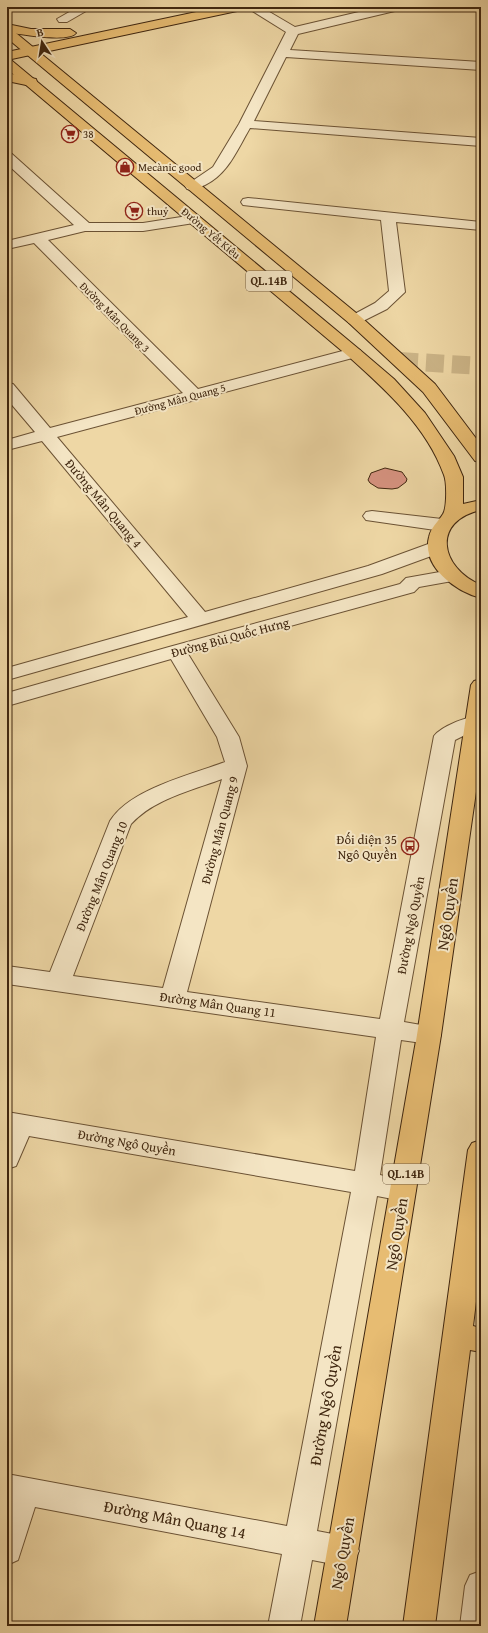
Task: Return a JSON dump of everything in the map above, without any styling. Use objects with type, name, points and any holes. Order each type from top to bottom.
[{"type":"main road","points":[[7,56],[26,48],[74,33],[196,7]]},
{"type":"main road","points":[[7,48],[26,48],[88,39],[237,7]]},
{"type":"main road","points":[[7,28],[31,33],[74,33]]},
{"type":"main road","name":"Đường Yết Kiêu","points":[[7,32],[355,320],[429,388],[448,411],[481,457]]},
{"type":"main road","points":[[52,69],[63,54],[88,39]]},
{"type":"main road","name":"Đường Yết Kiêu","points":[[7,62],[354,353],[388,383],[419,417],[445,456],[454,477],[455,488],[447,520],[438,537],[438,547]]},
{"type":"main road","points":[[7,77],[31,82]]},
{"type":"main road","points":[[447,520],[468,508],[481,505]]},
{"type":"main road","points":[[438,547],[442,563],[452,576],[480,597]]},
{"type":"main road","name":"QL.14B","points":[[475,722],[481,685]]},
{"type":"main road","name":"Ngô Quyền","points":[[330,1626],[429,1035],[475,722]]},
{"type":"main road","points":[[419,1626],[470,1338],[481,1150]]},
{"type":"street","points":[[63,19],[86,7]]},
{"type":"street","points":[[252,7],[293,31],[395,7]]},
{"type":"street","points":[[192,186],[209,178],[219,170],[246,124],[293,31]]},
{"type":"street","points":[[283,53],[481,66]]},
{"type":"street","points":[[246,124],[481,142]]},
{"type":"street","points":[[7,157],[85,226]]},
{"type":"street","points":[[248,202],[481,226]]},
{"type":"street","points":[[355,320],[381,306],[397,292],[388,216]]},
{"type":"street","points":[[7,245],[85,226],[143,227],[194,219]]},
{"type":"street","name":"Đường Mân Quang 3","points":[[37,238],[194,395]]},
{"type":"street","name":"Đường Mân Quang 5","points":[[7,445],[354,353]]},
{"type":"street","name":"Đường Mân Quang 4","points":[[7,388],[200,619]]},
{"type":"street","points":[[372,516],[447,520]]},
{"type":"street","name":"Đường Bùi Quốc Hưng","points":[[8,672],[375,570],[438,547]]},
{"type":"street","name":"Đường Bùi Quốc Hưng","points":[[15,697],[407,588],[413,582],[452,576]]},
{"type":"street","name":"Đường Mân Quang 9","points":[[173,997],[236,766],[233,750],[228,737],[176,651]]},
{"type":"street","points":[[8,672],[15,697]]},
{"type":"street","name":"Đường Ngô Quyền","points":[[284,1626],[366,1183],[390,1029],[445,736],[475,722]]},
{"type":"street","name":"Đường Mân Quang 10","points":[[58,982],[121,821],[133,808],[147,799],[236,766]]},
{"type":"street","name":"Đường Mân Quang 11","points":[[7,975],[173,997],[429,1035]]},
{"type":"street","points":[[7,1159],[13,1123]]},
{"type":"street","name":"Đường Ngô Quyền","points":[[13,1123],[403,1190]]},
{"type":"street","points":[[7,1550],[16,1490]]},
{"type":"street","name":"Đường Mân Quang 14","points":[[16,1490],[343,1551]]},
{"type":"street","points":[[476,1626],[481,1586]]},
{"type":"building","points":[[385,468],[402,472],[407,479],[406,482],[398,488],[392,489],[378,488],[370,483],[368,480],[371,473]]},
{"type":"tunnel","points":[[400,361],[481,366]]},
{"type":"place","name":"38","points":[[70,134]]},
{"type":"place","name":"Mecànic good","points":[[125,167]]},
{"type":"place","name":"thuỷ","points":[[134,211]]},
{"type":"place","name":"Đối diện 35 Ngô Quyền","points":[[410,846]]}]
